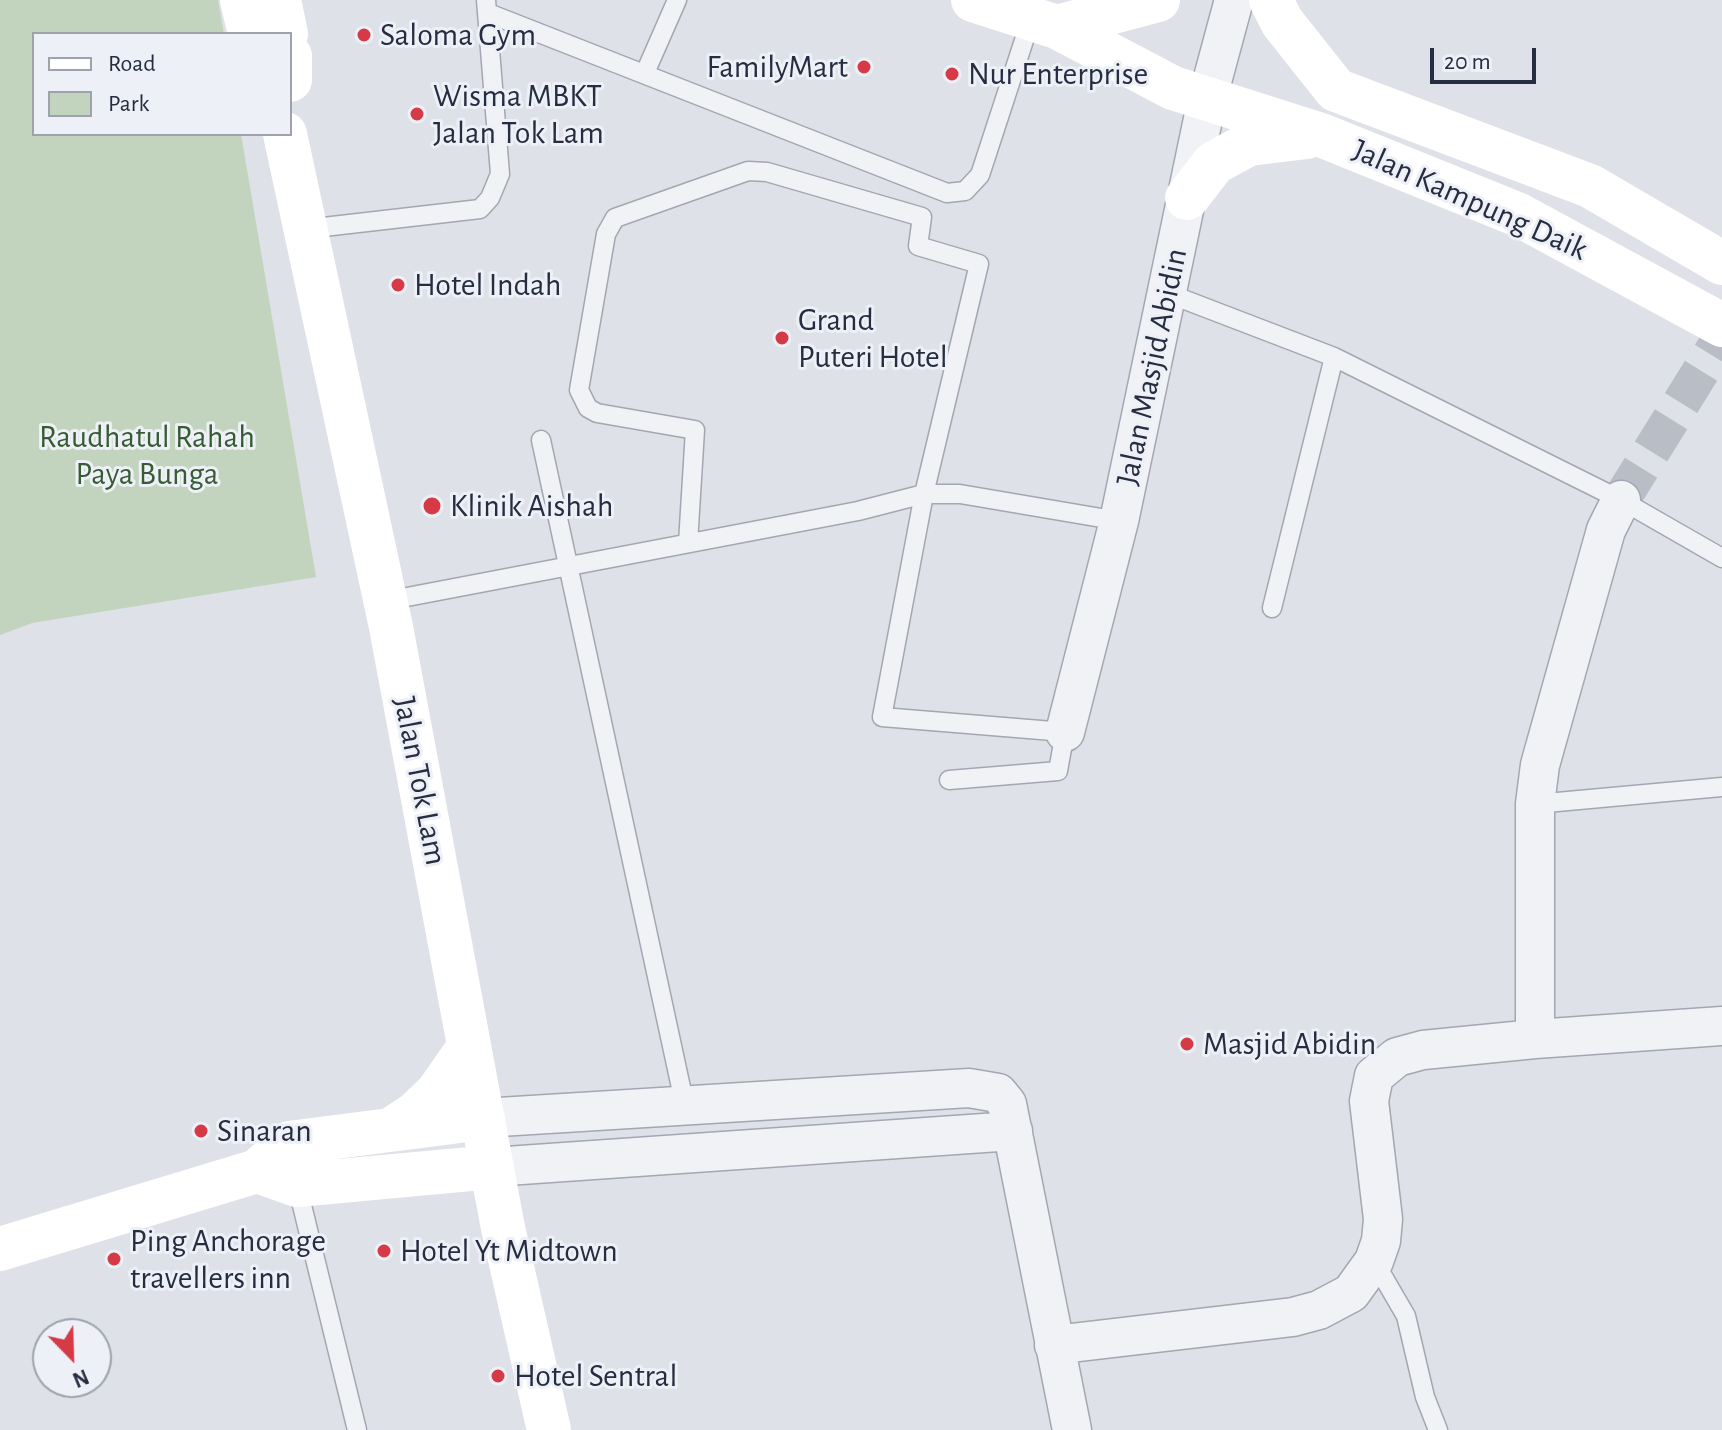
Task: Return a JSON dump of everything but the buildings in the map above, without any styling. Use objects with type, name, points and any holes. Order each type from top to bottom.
[{"type":"street","points":[[242,0],[250,32]]},
{"type":"street","points":[[279,0],[286,32]]},
{"type":"street","name":"Jalan Kampung Daik","points":[[973,0],[1042,15],[1173,88],[1321,135],[1519,215],[1722,325]]},
{"type":"street","points":[[1042,15],[1158,0]]},
{"type":"street","name":"Jalan Masjid Abidin","points":[[1065,732],[1119,521],[1207,100],[1234,0]]},
{"type":"street","name":"Jalan Kampung Daik","points":[[1271,0],[1282,22],[1336,90],[1590,186],[1722,263]]},
{"type":"street","points":[[1187,198],[1214,163],[1249,144],[1321,135]]},
{"type":"street","name":"Jalan Tok Lam","points":[[285,136],[386,601],[469,1047],[472,1119],[492,1167],[549,1430]]},
{"type":"street","points":[[1535,1039],[1535,804],[1540,765],[1602,545],[1621,500]]},
{"type":"street","points":[[1054,1345],[1293,1317],[1319,1310],[1351,1293],[1374,1261],[1383,1219],[1369,1101],[1374,1076],[1397,1057],[1423,1050],[1535,1039],[1722,1026]]},
{"type":"street","points":[[391,1130],[416,1113],[437,1093],[469,1047]]},
{"type":"street","points":[[277,1178],[289,1143],[472,1119],[982,1088],[998,1093],[1007,1104],[1013,1131],[1072,1430]]},
{"type":"street","points":[[0,1249],[277,1178],[440,1171],[1013,1131]]},
{"type":"street","points":[[440,1171],[481,1196],[503,1228]]},
{"type":"lane","points":[[645,73],[677,0]]},
{"type":"lane","points":[[306,229],[480,209],[490,198],[500,174],[487,6],[645,73],[947,193],[965,191],[980,175],[1042,15]]},
{"type":"lane","points":[[688,543],[695,430],[597,413],[588,408],[579,390],[606,234],[615,218],[748,171],[767,172],[922,217],[918,246],[979,264],[924,494],[882,717],[1065,732],[1058,771],[949,780]]},
{"type":"lane","points":[[1167,293],[1334,357],[1621,500],[1722,558]]},
{"type":"lane","points":[[1272,608],[1334,357]]},
{"type":"lane","points":[[541,440],[685,1106]]},
{"type":"lane","points":[[386,601],[858,511],[924,494],[960,494],[1119,521]]},
{"type":"lane","points":[[1535,804],[1722,787]]},
{"type":"lane","points":[[277,1178],[357,1430]]},
{"type":"lane","points":[[1374,1261],[1406,1316],[1425,1397],[1438,1430]]},
{"type":"green space","name":"Raudhatul Rahah Paya Bunga","points":[[0,0],[218,0],[224,32],[32,32],[32,136],[241,136],[316,577],[32,623],[0,635]]},
{"type":"tunnel","points":[[1621,500],[1722,337]]},
{"type":"place","name":"Saloma Gym","points":[[364,35]]},
{"type":"place","name":"FamilyMart","points":[[864,67]]},
{"type":"place","name":"Nur Enterprise","points":[[952,74]]},
{"type":"place","name":"Wisma MBKT Jalan Tok Lam","points":[[417,114]]},
{"type":"place","name":"Hotel Indah","points":[[398,285]]},
{"type":"place","name":"Grand Puteri Hotel","points":[[782,338]]},
{"type":"place","name":"Klinik Aishah","points":[[432,506]]},
{"type":"place","name":"Masjid Abidin","points":[[1187,1044]]},
{"type":"place","name":"Sinaran","points":[[201,1131]]},
{"type":"place","name":"Hotel Yt Midtown","points":[[384,1251]]},
{"type":"place","name":"Ping Anchorage travellers inn","points":[[114,1259]]},
{"type":"place","name":"Hotel Sentral","points":[[498,1376]]}]
